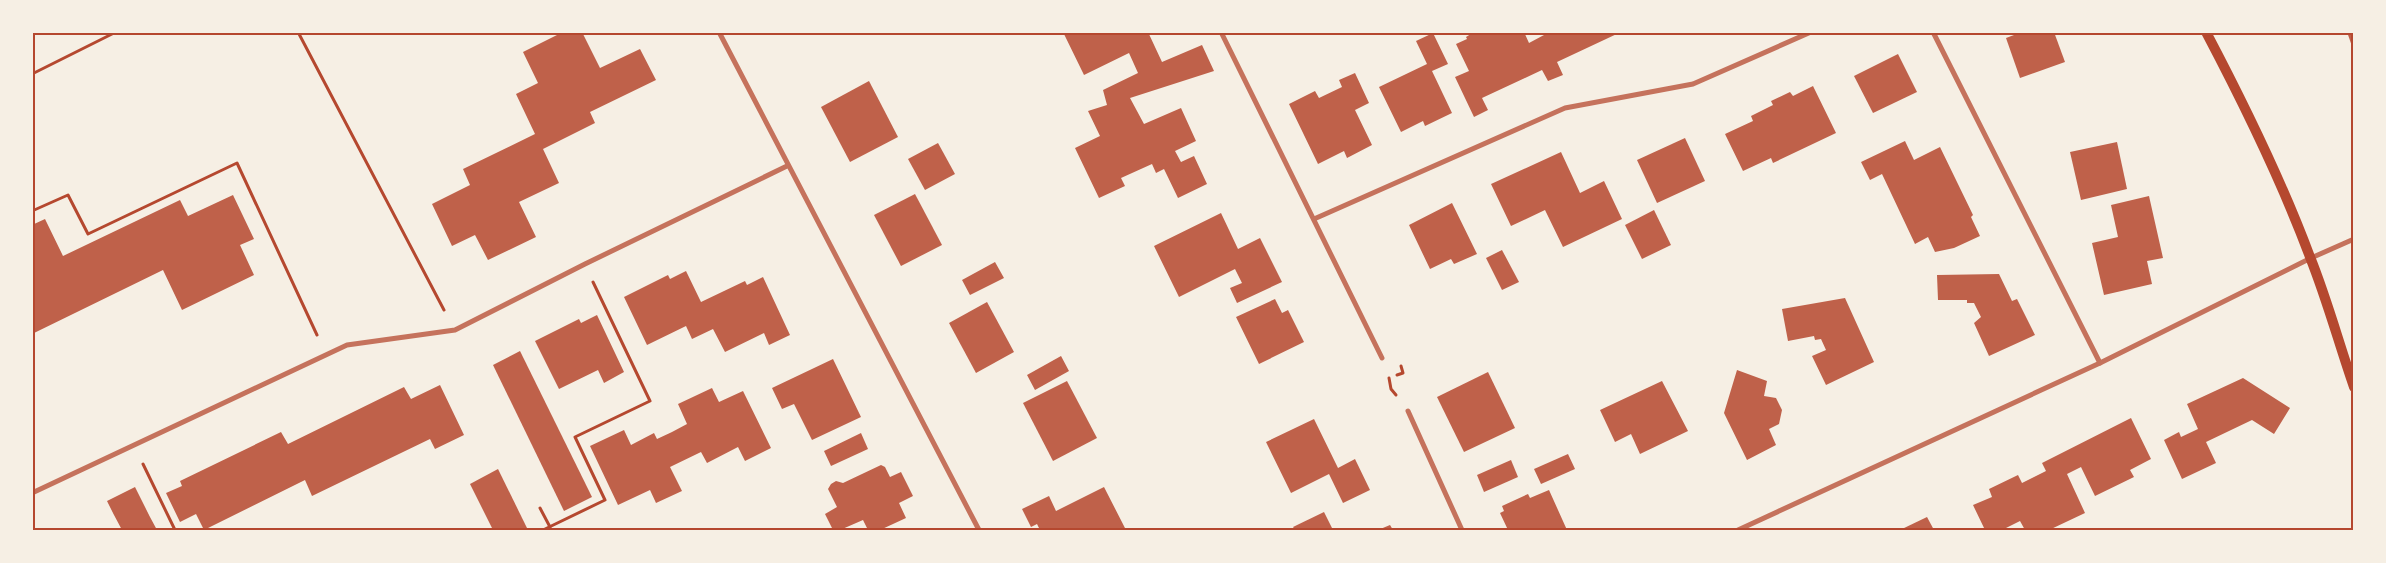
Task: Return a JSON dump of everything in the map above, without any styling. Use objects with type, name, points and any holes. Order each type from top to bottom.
[{"type":"main road","points":[[2206,32],[2247,110],[2274,169],[2311,258],[2354,387]]},
{"type":"street","points":[[719,32],[787,166],[978,530]]},
{"type":"street","points":[[1221,32],[1382,358]]},
{"type":"street","points":[[1314,219],[1565,108],[1693,84],[1811,32]]},
{"type":"street","points":[[1933,32],[2100,363]]},
{"type":"street","points":[[32,493],[347,345],[455,330],[585,264],[787,166]]},
{"type":"street","points":[[1738,530],[2100,363],[2311,258],[2354,239]]},
{"type":"street","points":[[1408,411],[1462,530]]},
{"type":"path","points":[[32,74],[116,32]]},
{"type":"path","points":[[298,32],[455,330]]},
{"type":"path","points":[[32,211],[68,195],[88,234],[237,163],[317,336]]},
{"type":"path","points":[[543,530],[605,500],[575,437],[650,401],[585,264]]},
{"type":"path","points":[[1389,377],[1391,389]]},
{"type":"path","points":[[134,445],[175,530]]},
{"type":"path","points":[[540,508],[550,527]]},
{"type":"building","points":[[563,32],[582,32],[600,68],[640,49],[656,80],[590,112],[595,123],[543,149],[559,183],[519,202],[536,237],[488,260],[475,235],[452,246],[432,204],[470,185],[463,169],[535,134],[516,94],[538,83],[523,52]]},
{"type":"building","points":[[1063,32],[1148,32],[1162,62],[1202,45],[1214,71],[1130,98],[1144,124],[1181,108],[1196,141],[1175,151],[1181,162],[1194,156],[1207,184],[1178,198],[1164,169],[1156,173],[1152,164],[1121,178],[1125,186],[1099,198],[1075,148],[1100,136],[1088,111],[1107,105],[1103,90],[1138,73],[1129,53],[1084,75]]},
{"type":"building","points":[[1474,32],[1524,32],[1529,43],[1544,35],[1543,32],[1621,32],[1557,62],[1563,75],[1548,81],[1542,70],[1482,98],[1488,110],[1474,117],[1455,77],[1469,71],[1456,44],[1467,39],[1466,37]]},
{"type":"building","points":[[2022,32],[2054,32],[2065,62],[2020,78],[2006,38]]},
{"type":"building","points":[[2347,32],[2354,32],[2354,49],[2353,49]]},
{"type":"building","points":[[1433,33],[1448,64],[1432,71],[1452,113],[1425,126],[1423,121],[1401,132],[1379,87],[1427,64],[1416,41]]},
{"type":"building","points":[[1898,54],[1917,92],[1873,113],[1854,76]]},
{"type":"building","points":[[1355,73],[1369,103],[1355,110],[1372,145],[1347,158],[1344,151],[1318,164],[1289,104],[1315,91],[1319,98],[1342,87],[1339,80]]},
{"type":"building","points":[[869,81],[898,137],[850,162],[821,107]]},
{"type":"building","points":[[1813,86],[1836,133],[1773,163],[1771,158],[1743,171],[1725,134],[1753,121],[1751,116],[1773,105],[1771,101],[1790,92],[1793,96]]},
{"type":"building","points":[[1685,138],[1705,181],[1657,203],[1637,160]]},
{"type":"building","points":[[1905,141],[1914,160],[1940,147],[1973,215],[1971,217],[1980,236],[1954,248],[1935,252],[1928,237],[1915,244],[1882,174],[1870,180],[1861,162]]},
{"type":"building","points":[[2117,142],[2127,189],[2081,200],[2070,152]]},
{"type":"building","points":[[938,143],[955,174],[925,190],[908,159]]},
{"type":"building","points":[[1561,152],[1580,193],[1604,181],[1622,219],[1563,247],[1545,210],[1511,226],[1491,184]]},
{"type":"building","points":[[915,194],[942,245],[901,266],[874,215]]},
{"type":"building","points":[[233,195],[254,239],[240,245],[254,275],[182,310],[163,270],[32,334],[32,225],[45,219],[63,256],[180,200],[188,216]]},
{"type":"building","points":[[2149,196],[2163,258],[2147,261],[2152,284],[2104,295],[2092,243],[2118,237],[2111,205]]},
{"type":"building","points":[[1452,203],[1477,254],[1454,264],[1451,259],[1430,269],[1409,225]]},
{"type":"building","points":[[1654,210],[1671,245],[1642,259],[1625,225]]},
{"type":"building","points":[[1221,213],[1238,249],[1260,238],[1282,282],[1237,303],[1230,288],[1242,283],[1235,269],[1179,297],[1154,246]]},
{"type":"building","points":[[1502,250],[1519,282],[1502,290],[1486,258]]},
{"type":"building","points":[[995,262],[1004,278],[970,295],[962,280]]},
{"type":"building","points":[[686,271],[701,302],[745,281],[747,285],[763,277],[790,335],[769,345],[764,333],[725,352],[713,329],[692,339],[686,326],[647,345],[624,297],[668,275],[670,279]]},
{"type":"building","points":[[1999,274],[2012,301],[2017,299],[2035,335],[1989,356],[1974,323],[1981,317],[1974,303],[1967,303],[1967,300],[1938,300],[1937,275]]},
{"type":"building","points":[[1845,298],[1874,362],[1826,385],[1812,356],[1826,350],[1821,339],[1815,340],[1814,336],[1788,341],[1782,309]]},
{"type":"building","points":[[1275,299],[1282,313],[1288,310],[1304,342],[1259,364],[1236,317]]},
{"type":"building","points":[[987,302],[1014,352],[976,373],[949,323]]},
{"type":"building","points":[[597,315],[624,372],[604,383],[598,370],[559,389],[535,341],[579,319],[581,323]]},
{"type":"building","points":[[520,351],[592,497],[564,511],[493,365]]},
{"type":"building","points":[[1061,356],[1069,371],[1035,390],[1027,375]]},
{"type":"building","points":[[833,359],[861,417],[812,440],[794,404],[782,409],[772,388]]},
{"type":"building","points":[[1737,370],[1767,381],[1764,396],[1776,398],[1782,410],[1779,424],[1769,429],[1776,445],[1747,460],[1724,413]]},
{"type":"building","points":[[1488,372],[1515,428],[1464,452],[1437,397]]},
{"type":"building","points":[[2243,378],[2290,408],[2274,434],[2252,420],[2206,442],[2216,463],[2182,479],[2164,440],[2179,432],[2181,437],[2198,429],[2187,404]]},
{"type":"building","points":[[1067,381],[1097,438],[1053,461],[1023,403]]},
{"type":"building","points":[[1662,381],[1688,431],[1640,454],[1631,434],[1615,442],[1600,410]]},
{"type":"building","points":[[440,385],[464,435],[435,449],[430,439],[312,496],[305,480],[204,530],[196,514],[180,522],[166,493],[182,486],[180,481],[281,432],[288,444],[404,387],[411,399]]},
{"type":"building","points":[[712,388],[719,402],[743,391],[771,448],[745,461],[738,447],[707,463],[701,452],[670,467],[682,491],[656,503],[650,490],[618,505],[590,446],[624,430],[631,445],[654,433],[657,439],[672,432],[687,424],[678,404]]},
{"type":"building","points":[[2131,418],[2151,459],[2130,470],[2134,477],[2095,496],[2081,467],[2067,474],[2085,513],[2049,530],[2025,530],[2020,521],[2002,530],[1985,530],[1973,505],[1992,497],[1989,489],[2018,475],[2022,483],[2046,471],[2042,463]]},
{"type":"building","points":[[1314,419],[1338,468],[1355,459],[1370,490],[1343,503],[1329,474],[1291,493],[1266,442]]},
{"type":"building","points":[[861,433],[868,449],[831,466],[824,451]]},
{"type":"building","points":[[1568,454],[1575,469],[1541,484],[1534,469]]},
{"type":"building","points":[[1511,460],[1518,477],[1484,492],[1477,475]]},
{"type":"building","points":[[881,465],[885,467],[890,477],[901,472],[913,496],[899,503],[906,518],[880,530],[868,530],[863,520],[840,530],[833,530],[825,514],[837,507],[828,489],[831,484],[836,481],[843,483]]},
{"type":"building","points":[[498,469],[527,528],[522,530],[493,530],[470,484]]},
{"type":"building","points":[[135,487],[157,530],[122,530],[114,515],[107,501]]},
{"type":"building","points":[[1104,487],[1126,530],[1040,530],[1037,524],[1031,527],[1022,509],[1049,496],[1056,511]]},
{"type":"building","points":[[1549,490],[1567,530],[1508,530],[1500,513],[1504,511],[1502,506],[1528,494],[1530,498]]},
{"type":"building","points":[[1324,512],[1333,530],[1295,530],[1293,527]]},
{"type":"building","points":[[1927,517],[1934,530],[1902,530],[1902,529]]},
{"type":"building","points":[[1390,525],[1393,530],[1378,530]]}]
